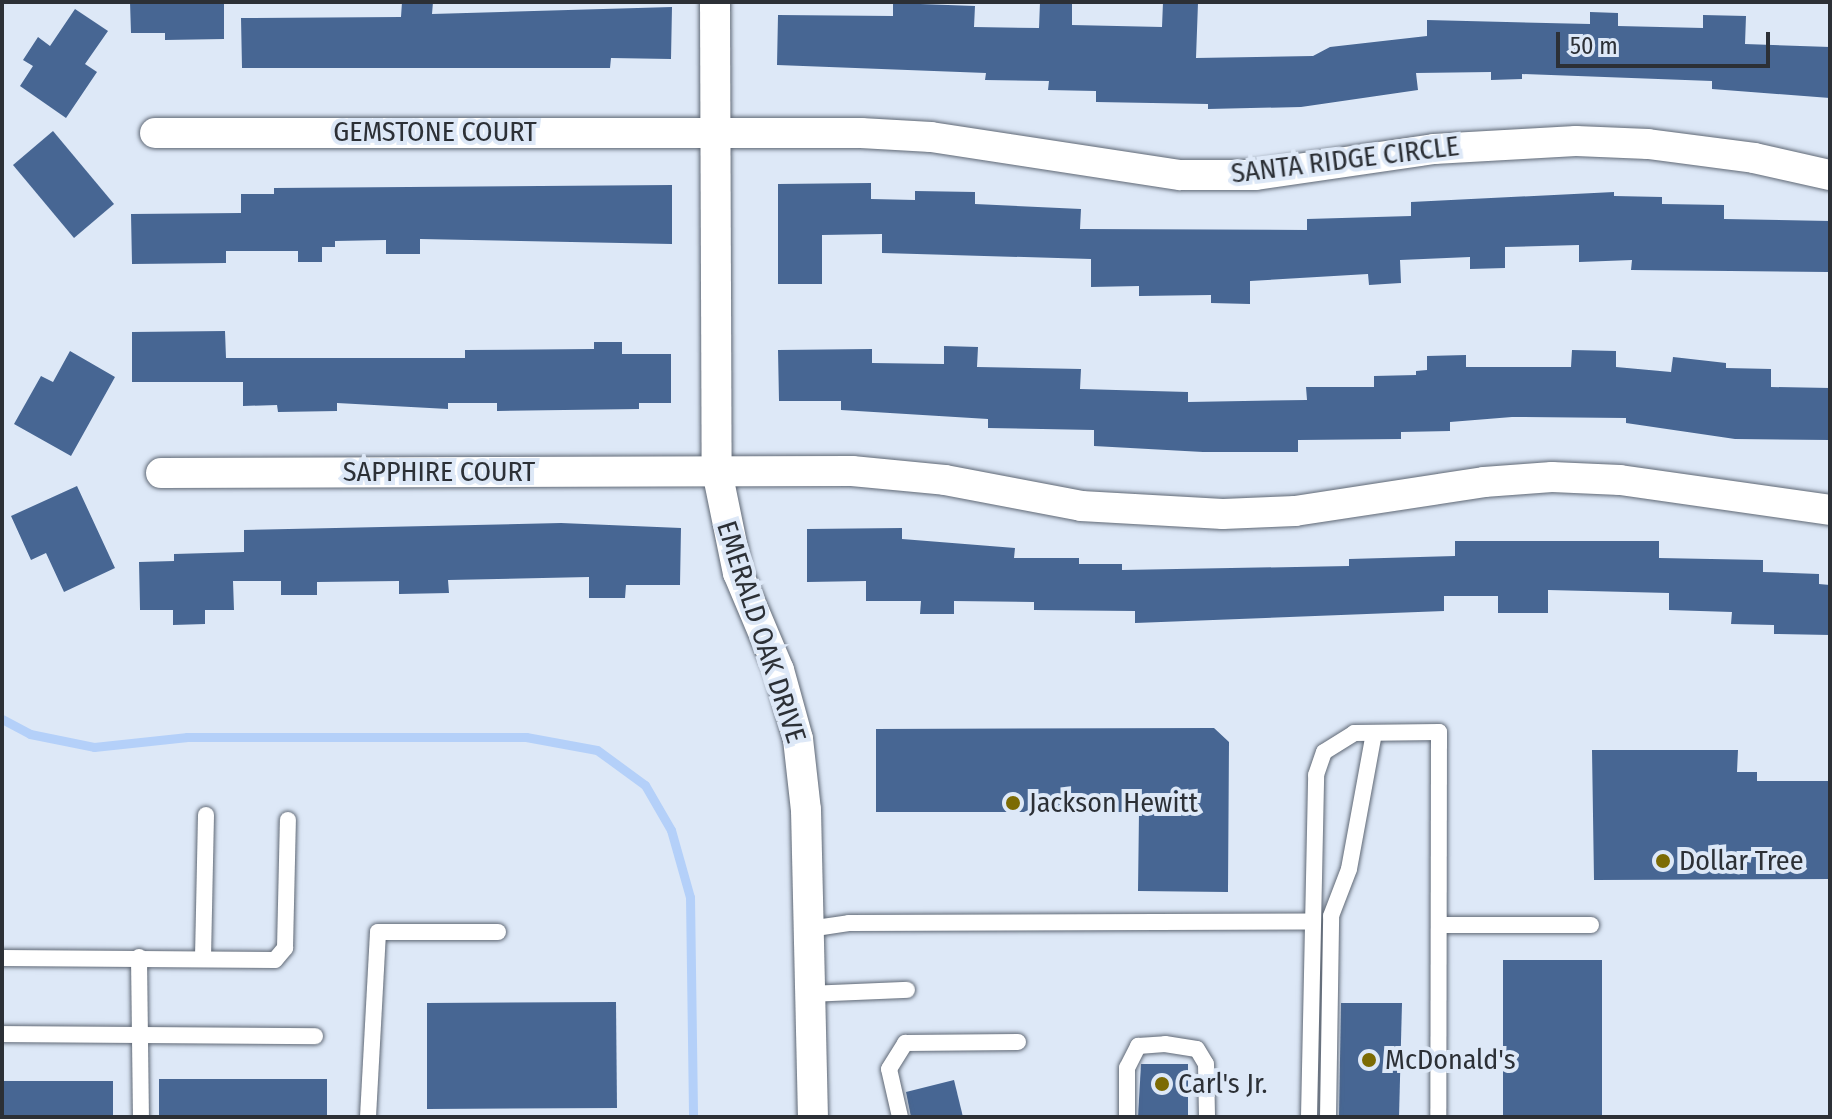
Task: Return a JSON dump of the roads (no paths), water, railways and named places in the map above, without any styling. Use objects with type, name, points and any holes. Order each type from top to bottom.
[{"type":"street","name":"EMERALD OAK DRIVE","points":[[715,2],[717,471],[738,573],[779,670],[798,739],[809,929],[813,1117]]},
{"type":"street","name":"GEMSTONE COURT","points":[[155,133],[715,132]]},
{"type":"street","name":"SANTA RIDGE CIRCLE","points":[[715,132],[931,137],[1180,175],[1256,175],[1505,142],[1619,142],[1754,158],[1830,175]]},
{"type":"street","name":"SAPPHIRE COURT","points":[[161,473],[717,471]]},
{"type":"street","points":[[717,471],[883,472],[1152,513],[1295,511],[1552,477],[1620,480],[1830,510]]},
{"type":"lane","points":[[1309,1117],[1316,775],[1324,752],[1354,733],[1439,732],[1438,1117]]},
{"type":"lane","points":[[1328,1117],[1331,916],[1349,869],[1374,733]]},
{"type":"lane","points":[[203,958],[206,815]]},
{"type":"lane","points":[[2,958],[275,960],[285,948],[288,820]]},
{"type":"lane","points":[[809,929],[849,923],[1313,921]]},
{"type":"lane","points":[[1439,925],[1591,925]]},
{"type":"lane","points":[[368,1117],[378,932],[498,932]]},
{"type":"lane","points":[[139,957],[141,1117]]},
{"type":"lane","points":[[810,994],[907,990]]},
{"type":"lane","points":[[2,1034],[315,1036]]},
{"type":"lane","points":[[900,1117],[889,1069],[905,1043],[1018,1042]]},
{"type":"lane","points":[[1127,1117],[1127,1068],[1138,1046],[1165,1044],[1197,1049],[1206,1064],[1207,1117]]},
{"type":"waterway","points":[[2,719],[30,734],[94,747],[187,737],[526,737],[597,750],[645,785],[671,830],[690,897],[693,1117]]},
{"type":"place","name":"Jackson Hewitt","points":[[1013,803]]},
{"type":"place","name":"Dollar Tree","points":[[1663,861]]},
{"type":"place","name":"McDonald's","points":[[1369,1060]]},
{"type":"place","name":"Carl's Jr.","points":[[1162,1084]]}]
